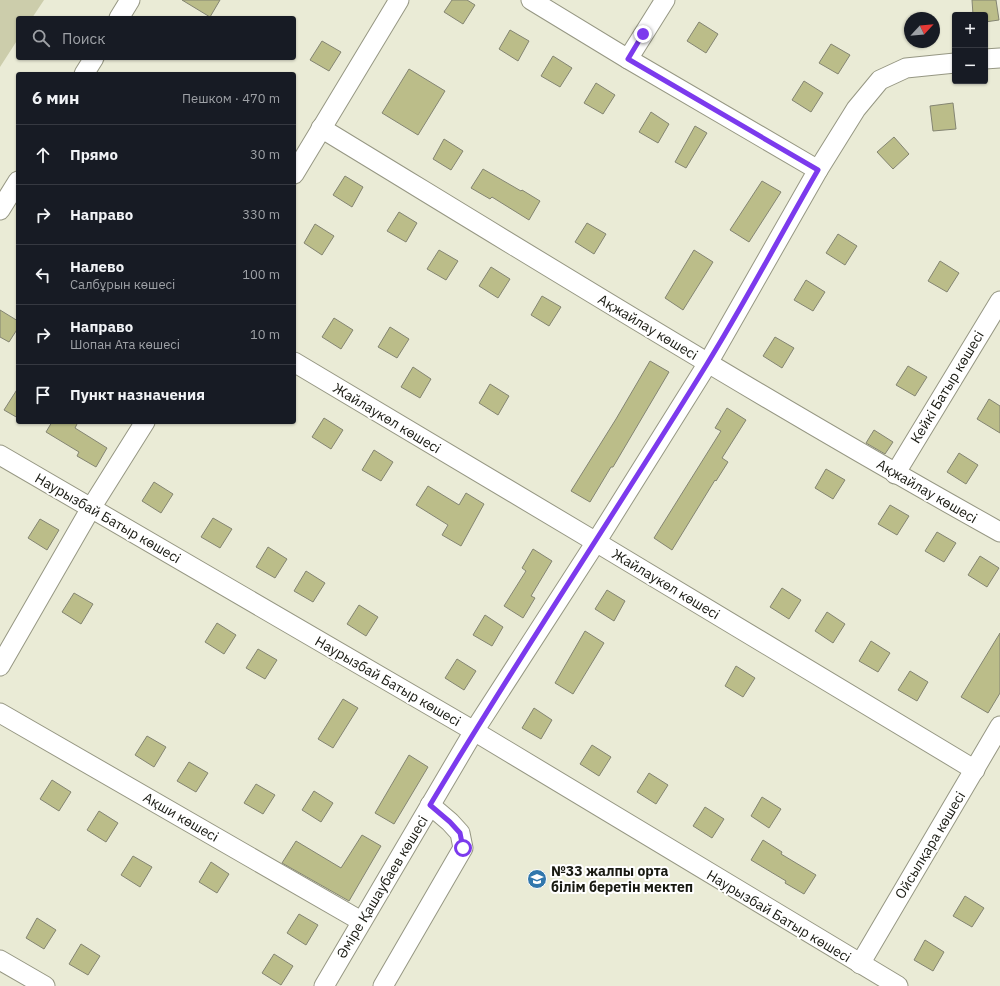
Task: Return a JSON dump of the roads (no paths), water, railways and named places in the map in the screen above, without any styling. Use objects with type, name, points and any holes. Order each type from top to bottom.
[{"type":"street","points":[[120,16],[130,0]]},
{"type":"street","points":[[296,171],[399,0]]},
{"type":"street","points":[[531,0],[628,59],[818,170]]},
{"type":"street","points":[[628,59],[665,0]]},
{"type":"street","points":[[988,59],[1000,58]]},
{"type":"street","points":[[85,72],[93,60]]},
{"type":"street","name":"Әміре Қашаубаев көшесі","points":[[324,986],[474,731],[596,542],[708,363],[818,170],[856,109],[880,80],[906,68],[952,62]]},
{"type":"street","name":"Ақжайлау көшесі","points":[[321,128],[708,363],[895,474],[1000,532]]},
{"type":"street","points":[[0,210],[16,184]]},
{"type":"street","name":"Кейкі Батыр көшесі","points":[[895,474],[1000,301]]},
{"type":"street","name":"Жайлаукөл көшесі","points":[[296,363],[975,770]]},
{"type":"street","points":[[0,666],[91,508],[144,424]]},
{"type":"street","name":"Наурызбай Батыр көшесі","points":[[0,455],[474,731],[898,986]]},
{"type":"street","name":"Ақши көшесі","points":[[0,712],[361,921]]},
{"type":"street","name":"Ойсылқара көшесі","points":[[860,964],[1000,726]]},
{"type":"street","points":[[383,986],[463,848],[460,833],[450,822],[430,805]]},
{"type":"street","points":[[0,960],[45,986]]},
{"type":"place","name":"№33 жалпы орта білім беретін мектеп","points":[[537,879]]}]
